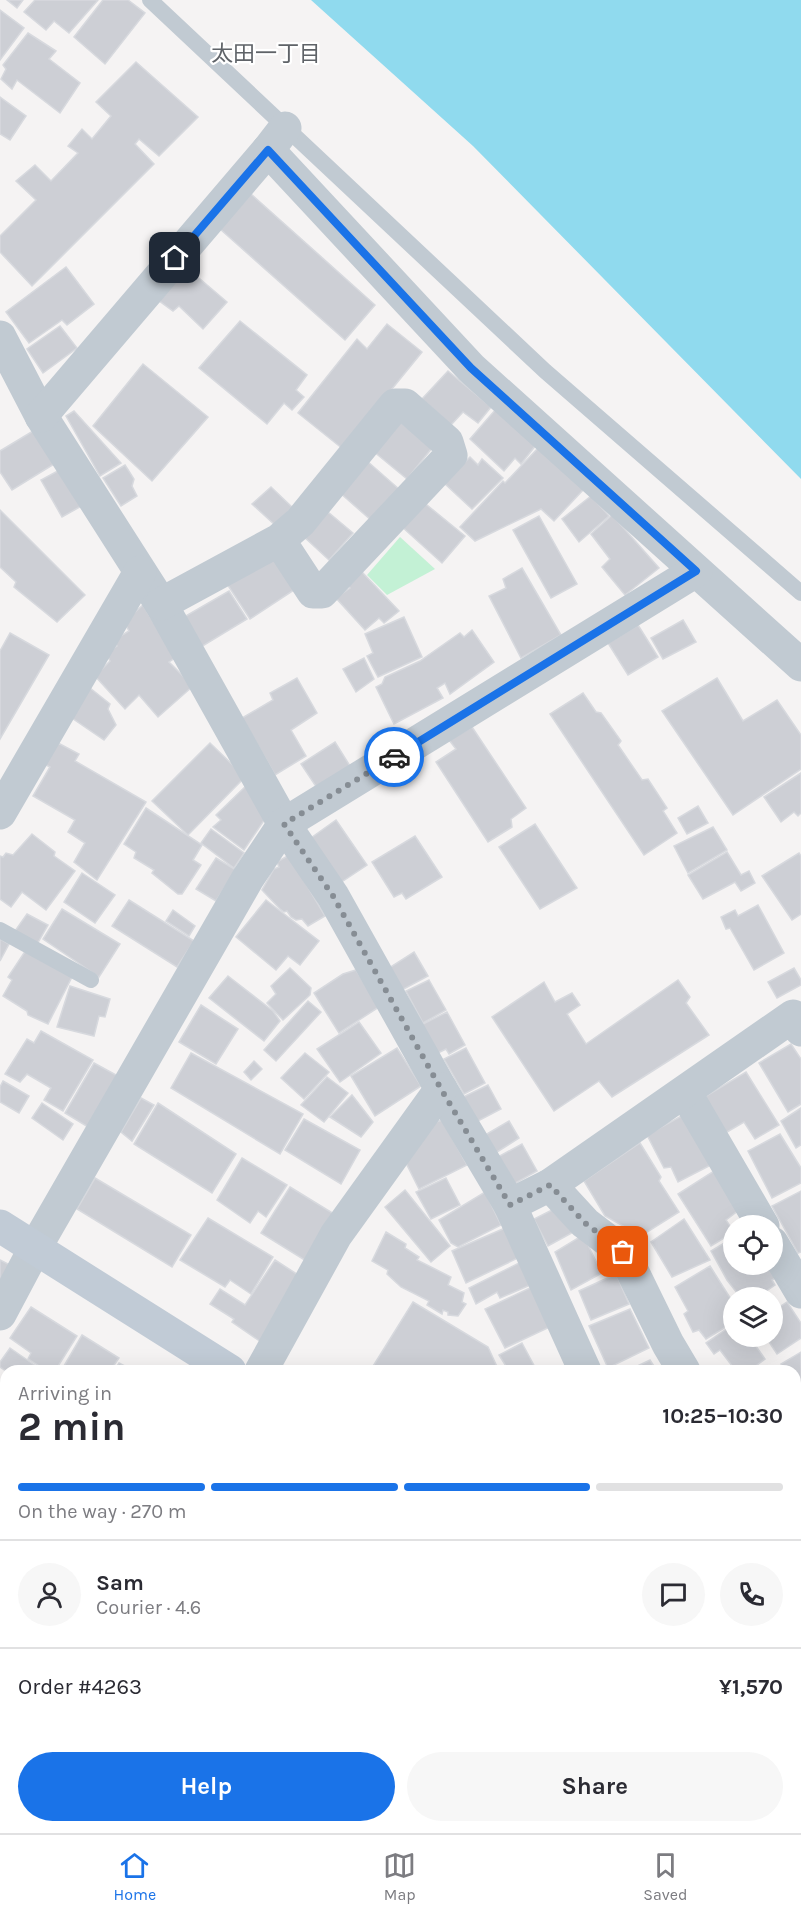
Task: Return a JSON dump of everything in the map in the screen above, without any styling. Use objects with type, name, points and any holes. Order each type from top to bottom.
[{"type":"street","points":[[41,416],[277,139],[471,368],[801,665]]},
{"type":"street","points":[[0,338],[8,383],[41,416],[161,604],[284,824],[333,896],[441,1089],[510,1205],[582,1365]]},
{"type":"street","points":[[161,604],[279,540],[300,522],[395,405],[405,405],[447,442],[451,455],[322,592],[313,592],[279,540]]},
{"type":"street","points":[[0,1314],[248,878],[284,824],[696,571]]},
{"type":"street","points":[[0,813],[140,572]]},
{"type":"street","points":[[510,1205],[550,1185],[793,1016],[801,1030]]},
{"type":"street","points":[[264,1365],[336,1235],[441,1089]]},
{"type":"street","points":[[685,1092],[757,1215]]},
{"type":"street","points":[[550,1185],[585,1223],[623,1252],[680,1365]]},
{"type":"street","points":[[0,1226],[221,1365]]},
{"type":"street","points":[[783,1262],[801,1292]]},
{"type":"lane","points":[[150,0],[277,139],[801,593]]},
{"type":"lane","points":[[0,930],[91,980]]},
{"type":"green space","points":[[400,537],[435,569],[387,595],[367,575]]},
{"type":"water","points":[[311,0],[801,0],[801,479],[473,146]]},
{"type":"building","points":[[7,0],[23,0],[17,8]]},
{"type":"building","points":[[35,0],[98,0],[69,33],[54,21],[46,30],[24,12]]},
{"type":"building","points":[[103,0],[128,0],[145,13],[105,64],[74,37]]},
{"type":"building","points":[[0,10],[24,28],[0,60]]},
{"type":"building","points":[[28,33],[56,51],[49,59],[80,83],[60,113],[17,80],[12,89],[1,79],[6,69],[3,65]]},
{"type":"building","points":[[136,62],[198,117],[159,156],[139,139],[135,144],[154,164],[32,286],[0,252],[0,236],[36,200],[16,181],[35,165],[51,181],[78,153],[68,146],[82,129],[92,139],[111,116],[96,102]]},
{"type":"building","points":[[0,97],[26,116],[10,140],[0,134]]},
{"type":"building","points":[[251,194],[375,305],[345,340],[220,229]]},
{"type":"building","points":[[66,267],[94,304],[67,325],[62,320],[29,343],[6,312]]},
{"type":"building","points":[[186,267],[227,302],[203,329],[179,306],[173,311],[158,300]]},
{"type":"building","points":[[240,321],[307,375],[296,390],[304,397],[292,410],[284,403],[267,424],[199,368]]},
{"type":"building","points":[[387,324],[422,352],[343,449],[298,413],[357,339],[367,349]]},
{"type":"building","points":[[60,326],[77,348],[43,373],[27,349]]},
{"type":"building","points":[[143,364],[208,417],[152,481],[93,426]]},
{"type":"building","points":[[448,371],[491,407],[478,423],[463,412],[451,425],[422,399]]},
{"type":"building","points":[[496,409],[536,445],[521,464],[515,458],[504,471],[470,439]]},
{"type":"building","points":[[74,411],[121,463],[100,476],[66,416]]},
{"type":"building","points":[[399,421],[432,448],[407,479],[373,451]]},
{"type":"building","points":[[38,428],[59,461],[12,490],[0,472],[0,451]]},
{"type":"building","points":[[538,448],[584,489],[554,521],[541,509],[475,541],[460,527]]},
{"type":"building","points":[[470,457],[478,465],[482,459],[503,478],[472,509],[444,483]]},
{"type":"building","points":[[367,461],[400,490],[372,521],[339,492]]},
{"type":"building","points":[[125,465],[134,479],[132,486],[137,496],[121,506],[103,478]]},
{"type":"building","points":[[65,467],[85,504],[62,517],[41,480]]},
{"type":"building","points":[[271,487],[292,507],[276,526],[252,504]]},
{"type":"building","points":[[591,496],[609,516],[579,542],[562,519]]},
{"type":"building","points":[[422,501],[465,536],[442,563],[401,526]]},
{"type":"building","points":[[0,510],[85,595],[57,622],[14,587],[16,582],[0,567]]},
{"type":"building","points":[[325,512],[353,533],[329,560],[302,535]]},
{"type":"building","points":[[612,515],[659,568],[625,595],[602,567],[610,559],[591,534]]},
{"type":"building","points":[[539,516],[577,584],[551,598],[513,530]]},
{"type":"building","points":[[265,559],[279,561],[297,588],[250,619],[227,584]]},
{"type":"building","points":[[522,568],[561,635],[521,658],[489,596],[506,588],[503,579]]},
{"type":"building","points":[[362,572],[399,611],[384,623],[379,618],[365,630],[336,598],[350,588],[348,584]]},
{"type":"building","points":[[229,591],[247,619],[201,647],[184,617]]},
{"type":"building","points":[[143,605],[175,658],[169,662],[193,686],[158,717],[139,695],[125,709],[95,676],[110,661],[106,653],[117,646],[114,640],[129,631],[124,622]]},
{"type":"building","points":[[404,617],[422,657],[378,677],[367,656],[373,653],[365,634]]},
{"type":"building","points":[[683,620],[696,642],[663,659],[651,638]]},
{"type":"building","points":[[638,625],[658,657],[628,675],[608,643]]},
{"type":"building","points":[[472,630],[494,662],[450,694],[445,683],[437,688],[443,698],[394,724],[376,687],[382,684],[385,677],[420,661],[460,633],[464,637]]},
{"type":"building","points":[[10,633],[49,655],[0,739],[0,651]]},
{"type":"building","points":[[364,658],[374,679],[356,692],[343,669]]},
{"type":"building","points":[[297,678],[317,713],[291,730],[306,756],[275,775],[242,718],[273,700],[270,693]]},
{"type":"building","points":[[717,678],[743,721],[777,700],[801,735],[801,769],[733,815],[662,711]]},
{"type":"building","points":[[90,688],[110,704],[108,709],[116,725],[104,740],[69,716]]},
{"type":"building","points":[[583,693],[621,741],[618,745],[642,780],[648,779],[667,808],[663,811],[677,833],[644,855],[550,714]]},
{"type":"building","points":[[472,727],[526,808],[511,819],[512,827],[488,842],[436,762],[456,749],[449,740]]},
{"type":"building","points":[[335,742],[350,766],[317,788],[301,764]]},
{"type":"building","points":[[58,743],[79,754],[75,761],[146,802],[97,880],[74,862],[85,843],[68,832],[75,820],[33,796],[50,767],[44,764]]},
{"type":"building","points":[[210,743],[245,777],[188,835],[152,801]]},
{"type":"building","points":[[801,773],[801,813],[798,816],[794,812],[781,822],[764,797]]},
{"type":"building","points":[[247,785],[265,819],[244,850],[213,827],[221,820],[216,815]]},
{"type":"building","points":[[698,806],[708,823],[687,834],[678,818]]},
{"type":"building","points":[[146,808],[202,845],[193,860],[201,865],[182,894],[178,894],[152,873],[154,870],[134,858],[136,852],[124,844]]},
{"type":"building","points":[[336,820],[367,865],[340,883],[311,838]]},
{"type":"building","points":[[535,824],[577,888],[540,909],[499,847]]},
{"type":"building","points":[[713,827],[727,850],[688,873],[674,846]]},
{"type":"building","points":[[211,829],[244,853],[234,868],[201,843]]},
{"type":"building","points":[[32,834],[55,852],[54,856],[75,871],[46,910],[22,892],[11,907],[0,899],[0,856],[3,857],[6,853],[13,855]]},
{"type":"building","points":[[415,836],[442,877],[406,899],[402,893],[394,897],[372,862]]},
{"type":"building","points":[[727,852],[741,875],[749,871],[755,883],[741,891],[735,882],[703,899],[688,875]]},
{"type":"building","points":[[799,853],[801,856],[801,914],[792,920],[762,876]]},
{"type":"building","points":[[289,855],[325,916],[308,926],[302,919],[296,920],[287,911],[280,909],[262,890],[274,869],[279,867],[277,862]]},
{"type":"building","points":[[216,858],[236,870],[216,901],[196,889]]},
{"type":"building","points":[[82,873],[115,895],[95,923],[64,902]]},
{"type":"building","points":[[129,900],[194,941],[177,967],[112,926]]},
{"type":"building","points":[[266,900],[319,941],[300,965],[288,956],[276,970],[236,937]]},
{"type":"building","points":[[758,905],[784,953],[754,970],[730,928],[726,929],[721,917],[735,910],[738,916]]},
{"type":"building","points":[[62,909],[120,944],[99,977],[43,939]]},
{"type":"building","points":[[173,910],[195,926],[189,936],[166,921]]},
{"type":"building","points":[[27,914],[48,925],[36,946],[15,931]]},
{"type":"building","points":[[0,939],[9,944],[0,961]]},
{"type":"building","points":[[26,950],[73,975],[48,1024],[28,1015],[27,1011],[3,996],[12,980],[8,977]]},
{"type":"building","points":[[414,952],[428,976],[400,991],[389,968]]},
{"type":"building","points":[[290,968],[311,988],[310,995],[283,1020],[267,1003],[276,994],[271,986]]},
{"type":"building","points":[[794,968],[801,980],[801,985],[777,998],[768,982]]},
{"type":"building","points":[[356,970],[379,1007],[339,1033],[314,993],[343,974]]},
{"type":"building","points":[[228,976],[273,1011],[280,1021],[264,1041],[209,998]]},
{"type":"building","points":[[429,980],[446,1010],[423,1023],[406,991]]},
{"type":"building","points":[[678,980],[690,997],[686,1003],[709,1035],[612,1097],[599,1081],[554,1111],[492,1017],[544,982],[555,1002],[572,993],[580,1005],[567,1014],[586,1044]]},
{"type":"building","points":[[70,986],[110,999],[105,1017],[99,1016],[94,1036],[57,1027]]},
{"type":"building","points":[[308,1001],[321,1012],[276,1061],[264,1050]]},
{"type":"building","points":[[201,1005],[238,1029],[216,1064],[179,1042]]},
{"type":"building","points":[[447,1012],[465,1045],[449,1054],[446,1049],[436,1054],[421,1025]]},
{"type":"building","points":[[359,1022],[381,1053],[340,1082],[317,1049]]},
{"type":"building","points":[[41,1031],[93,1060],[63,1111],[44,1100],[51,1088],[27,1074],[20,1082],[5,1074],[27,1039],[34,1043]]},
{"type":"building","points":[[791,1044],[801,1059],[801,1104],[788,1112],[759,1063]]},
{"type":"building","points":[[397,1048],[421,1086],[375,1116],[351,1076]]},
{"type":"building","points":[[466,1048],[485,1083],[464,1094],[444,1059]]},
{"type":"building","points":[[191,1053],[303,1114],[280,1154],[171,1088]]},
{"type":"building","points":[[305,1053],[329,1072],[304,1099],[281,1078]]},
{"type":"building","points":[[254,1061],[262,1069],[251,1080],[244,1072]]},
{"type":"building","points":[[94,1063],[118,1076],[88,1127],[65,1113]]},
{"type":"building","points":[[746,1072],[779,1125],[755,1139],[744,1122],[722,1135],[701,1099]]},
{"type":"building","points":[[327,1077],[348,1093],[324,1122],[301,1105]]},
{"type":"building","points":[[3,1081],[29,1096],[19,1113],[0,1102],[0,1087]]},
{"type":"building","points":[[488,1085],[501,1109],[476,1122],[463,1097]]},
{"type":"building","points":[[352,1095],[373,1122],[361,1137],[330,1117]]},
{"type":"building","points":[[141,1098],[154,1105],[132,1141],[121,1132]]},
{"type":"building","points":[[42,1103],[73,1124],[63,1140],[32,1118]]},
{"type":"building","points":[[158,1103],[236,1154],[212,1193],[134,1144]]},
{"type":"building","points":[[801,1108],[801,1145],[796,1148],[781,1121]]},
{"type":"building","points":[[685,1114],[713,1164],[678,1182],[671,1167],[664,1168],[647,1135]]},
{"type":"building","points":[[304,1119],[360,1150],[341,1184],[285,1150]]},
{"type":"building","points":[[442,1120],[467,1165],[419,1189],[405,1161],[424,1126]]},
{"type":"building","points":[[509,1121],[519,1138],[494,1154],[485,1135]]},
{"type":"building","points":[[780,1134],[801,1168],[801,1183],[772,1198],[748,1151]]},
{"type":"building","points":[[640,1143],[661,1177],[659,1181],[679,1212],[641,1236],[605,1216],[584,1181]]},
{"type":"building","points":[[522,1144],[537,1171],[512,1185],[496,1158]]},
{"type":"building","points":[[242,1158],[287,1185],[266,1217],[258,1211],[250,1223],[217,1200]]},
{"type":"building","points":[[714,1171],[739,1210],[732,1215],[723,1215],[723,1239],[711,1246],[678,1194]]},
{"type":"building","points":[[95,1178],[191,1235],[172,1267],[77,1209]]},
{"type":"building","points":[[446,1178],[460,1205],[431,1219],[416,1192]]},
{"type":"building","points":[[290,1187],[339,1217],[311,1264],[261,1233]]},
{"type":"building","points":[[405,1190],[450,1246],[431,1262],[385,1207]]},
{"type":"building","points":[[801,1191],[801,1252],[798,1253],[783,1226],[783,1215],[777,1215],[772,1206]]},
{"type":"building","points":[[485,1192],[501,1225],[458,1247],[451,1243],[439,1220]]},
{"type":"building","points":[[556,1208],[577,1230],[548,1246],[534,1219]]},
{"type":"building","points":[[208,1218],[273,1257],[251,1294],[230,1280],[225,1287],[180,1260]]},
{"type":"building","points":[[684,1219],[710,1260],[672,1277],[651,1242]]},
{"type":"building","points":[[505,1228],[520,1257],[466,1283],[452,1251]]},
{"type":"building","points":[[386,1232],[406,1244],[405,1248],[419,1257],[417,1260],[451,1277],[448,1285],[464,1293],[462,1302],[466,1304],[458,1316],[448,1315],[448,1312],[443,1310],[442,1314],[427,1305],[429,1301],[401,1287],[387,1274],[388,1270],[372,1261]]},
{"type":"building","points":[[583,1235],[602,1273],[571,1290],[555,1252]]},
{"type":"building","points":[[723,1244],[723,1273],[711,1251]]},
{"type":"building","points":[[0,1260],[10,1265],[0,1281]]},
{"type":"building","points":[[275,1260],[303,1278],[261,1342],[232,1322],[234,1319],[210,1304],[220,1289],[245,1305]]},
{"type":"building","points":[[521,1262],[533,1284],[500,1298],[497,1292],[476,1304],[469,1288]]},
{"type":"building","points":[[710,1266],[723,1287],[723,1329],[706,1339],[699,1330],[693,1332],[684,1314],[688,1311],[675,1287]]},
{"type":"building","points":[[616,1274],[629,1304],[591,1320],[579,1291]]},
{"type":"building","points":[[724,1275],[780,1275],[772,1280],[775,1285],[772,1287],[732,1287]]},
{"type":"building","points":[[532,1287],[552,1326],[505,1348],[485,1309]]},
{"type":"building","points":[[413,1302],[488,1347],[496,1365],[374,1365]]},
{"type":"building","points":[[787,1302],[801,1323],[801,1338],[777,1354],[772,1347],[783,1347],[783,1305]]},
{"type":"building","points":[[31,1307],[77,1336],[59,1365],[38,1365],[28,1359],[31,1353],[10,1338]]},
{"type":"building","points":[[630,1309],[649,1348],[614,1365],[607,1365],[589,1326]]},
{"type":"building","points":[[723,1331],[723,1347],[757,1347],[765,1359],[757,1365],[731,1365],[720,1350],[714,1354],[706,1343]]},
{"type":"building","points":[[82,1335],[119,1358],[114,1365],[64,1365]]},
{"type":"building","points":[[522,1343],[534,1365],[505,1365],[499,1355]]},
{"type":"building","points":[[10,1348],[34,1365],[0,1365]]},
{"type":"building","points":[[801,1352],[801,1365],[781,1364]]},
{"type":"building","points":[[650,1360],[653,1365],[640,1365]]},
{"type":"way so far","points":[[394,757],[284,824],[333,896],[441,1089],[510,1205],[550,1185],[585,1223],[623,1252]]},
{"type":"district","name":"太田一丁目","points":[[266,54]]},
{"type":"route","points":[[175,258],[268,150],[471,368],[696,571],[394,757]]}]
